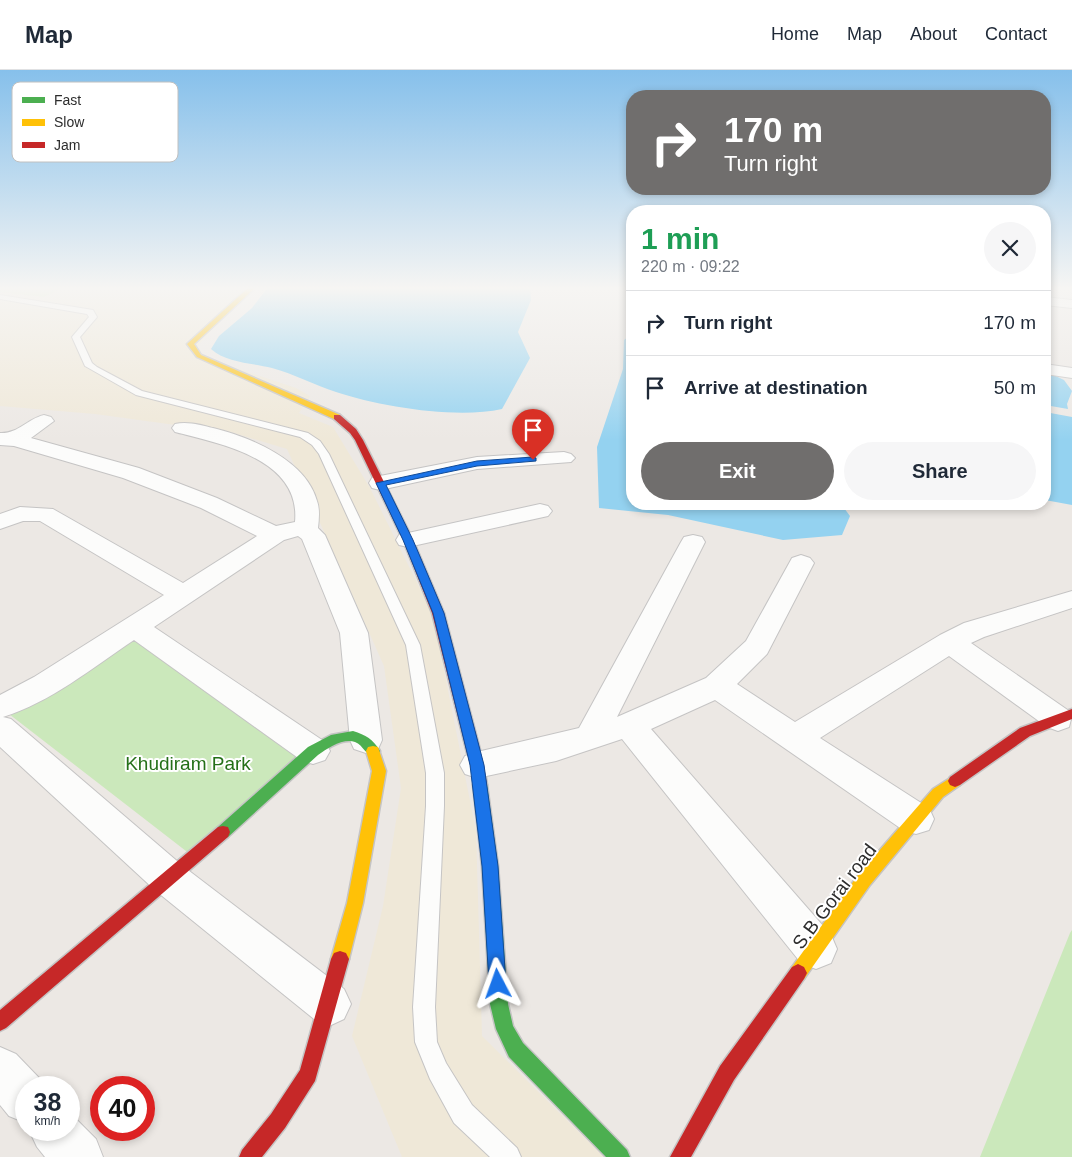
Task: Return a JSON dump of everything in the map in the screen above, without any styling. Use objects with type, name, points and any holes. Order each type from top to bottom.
[{"type":"street","points":[[197,338],[190,344],[199,356],[336,416],[353,431],[359,440],[408,540],[438,613],[477,765],[490,866],[499,1004],[505,1029],[516,1050],[620,1157]]},
{"type":"street","points":[[1051,370],[1072,373]]},
{"type":"street","points":[[8,440],[44,422]]},
{"type":"street","points":[[182,428],[220,434],[279,465],[304,495],[307,510],[306,529]]},
{"type":"street","points":[[8,440],[131,473],[209,503],[275,535]]},
{"type":"street","points":[[380,483],[477,464],[564,458]]},
{"type":"street","points":[[408,540],[540,511]]},
{"type":"street","points":[[0,522],[20,514],[45,514],[184,595]]},
{"type":"street","points":[[0,706],[13,702],[45,685],[275,535],[296,528],[306,529],[313,535],[354,633],[366,740],[377,754],[379,771],[355,904],[329,1004],[308,1074],[278,1121],[249,1157]]},
{"type":"street","points":[[591,736],[694,542]]},
{"type":"street","points":[[477,765],[556,748],[629,724],[717,686],[757,647],[801,563]]},
{"type":"street","points":[[795,738],[950,642],[974,630],[1072,599]]},
{"type":"street","points":[[134,628],[313,751]]},
{"type":"street","points":[[950,642],[1065,716]]},
{"type":"street","points":[[717,686],[916,819]]},
{"type":"street","name":"S.B Gorai road","points":[[680,1157],[727,1073],[864,880],[938,793],[986,757],[1025,732],[1065,716]]},
{"type":"street","points":[[629,724],[816,949]]},
{"type":"street","points":[[0,728],[170,879],[329,1004]]},
{"type":"street","points":[[0,1022],[170,879],[313,751],[329,739],[349,734],[366,740]]},
{"type":"street","points":[[0,1070],[15,1087]]},
{"type":"street","points":[[64,1141],[78,1157]]},
{"type":"lane","points":[[76,338],[88,364],[139,393],[304,435],[316,443],[324,454],[413,645],[430,737],[435,773],[435,806],[424,1007],[426,1042],[438,1071],[464,1114],[508,1157]]},
{"type":"shaded area","points":[[0,338],[205,338],[191,353],[296,388],[310,396],[299,413],[333,427],[370,488],[433,615],[476,831],[482,1036],[604,1157],[402,1157],[352,1036],[383,906],[401,788],[384,666],[287,449],[234,433],[95,414],[0,406]]},
{"type":"green space","name":"Khudiram Park","points":[[131,637],[304,757],[195,858],[9,714]]},
{"type":"green space","points":[[1072,930],[1072,1157],[980,1157],[1070,933]]},
{"type":"water","points":[[218,338],[521,338],[530,358],[502,409],[463,413],[396,407],[354,397],[280,370],[232,360],[217,354],[211,349]]},
{"type":"water","points":[[626,338],[626,510],[846,510],[850,516],[842,535],[783,540],[668,515],[599,508],[597,447],[623,369],[624,340]]},
{"type":"water","points":[[1051,374],[1064,380],[1072,391],[1067,404],[1068,409],[1051,406]]},
{"type":"water","points":[[1051,413],[1072,417],[1072,505],[1051,501]]},
{"type":"traffic: fast","points":[[223,832],[320,746],[336,739],[353,736],[367,743],[373,751]]},
{"type":"traffic: fast","points":[[480,785],[490,866],[499,1004],[505,1029],[516,1050],[620,1157]]},
{"type":"traffic: slow","points":[[197,338],[190,344],[199,356],[337,417]]},
{"type":"traffic: slow","points":[[340,959],[355,903],[379,771],[373,751]]},
{"type":"traffic: slow","points":[[798,973],[864,880],[938,793],[955,781]]},
{"type":"traffic: jam","points":[[337,417],[353,431],[359,440],[408,540],[438,613],[477,765],[480,785]]},
{"type":"traffic: jam","points":[[955,781],[1025,732],[1072,714]]},
{"type":"traffic: jam","points":[[0,1022],[223,832]]},
{"type":"traffic: jam","points":[[249,1157],[278,1121],[308,1074],[340,959]]},
{"type":"traffic: jam","points":[[680,1157],[727,1073],[798,973]]},
{"type":"route","points":[[498,984],[490,866],[477,765],[438,613],[408,540],[380,483],[477,464],[533,460]]}]
